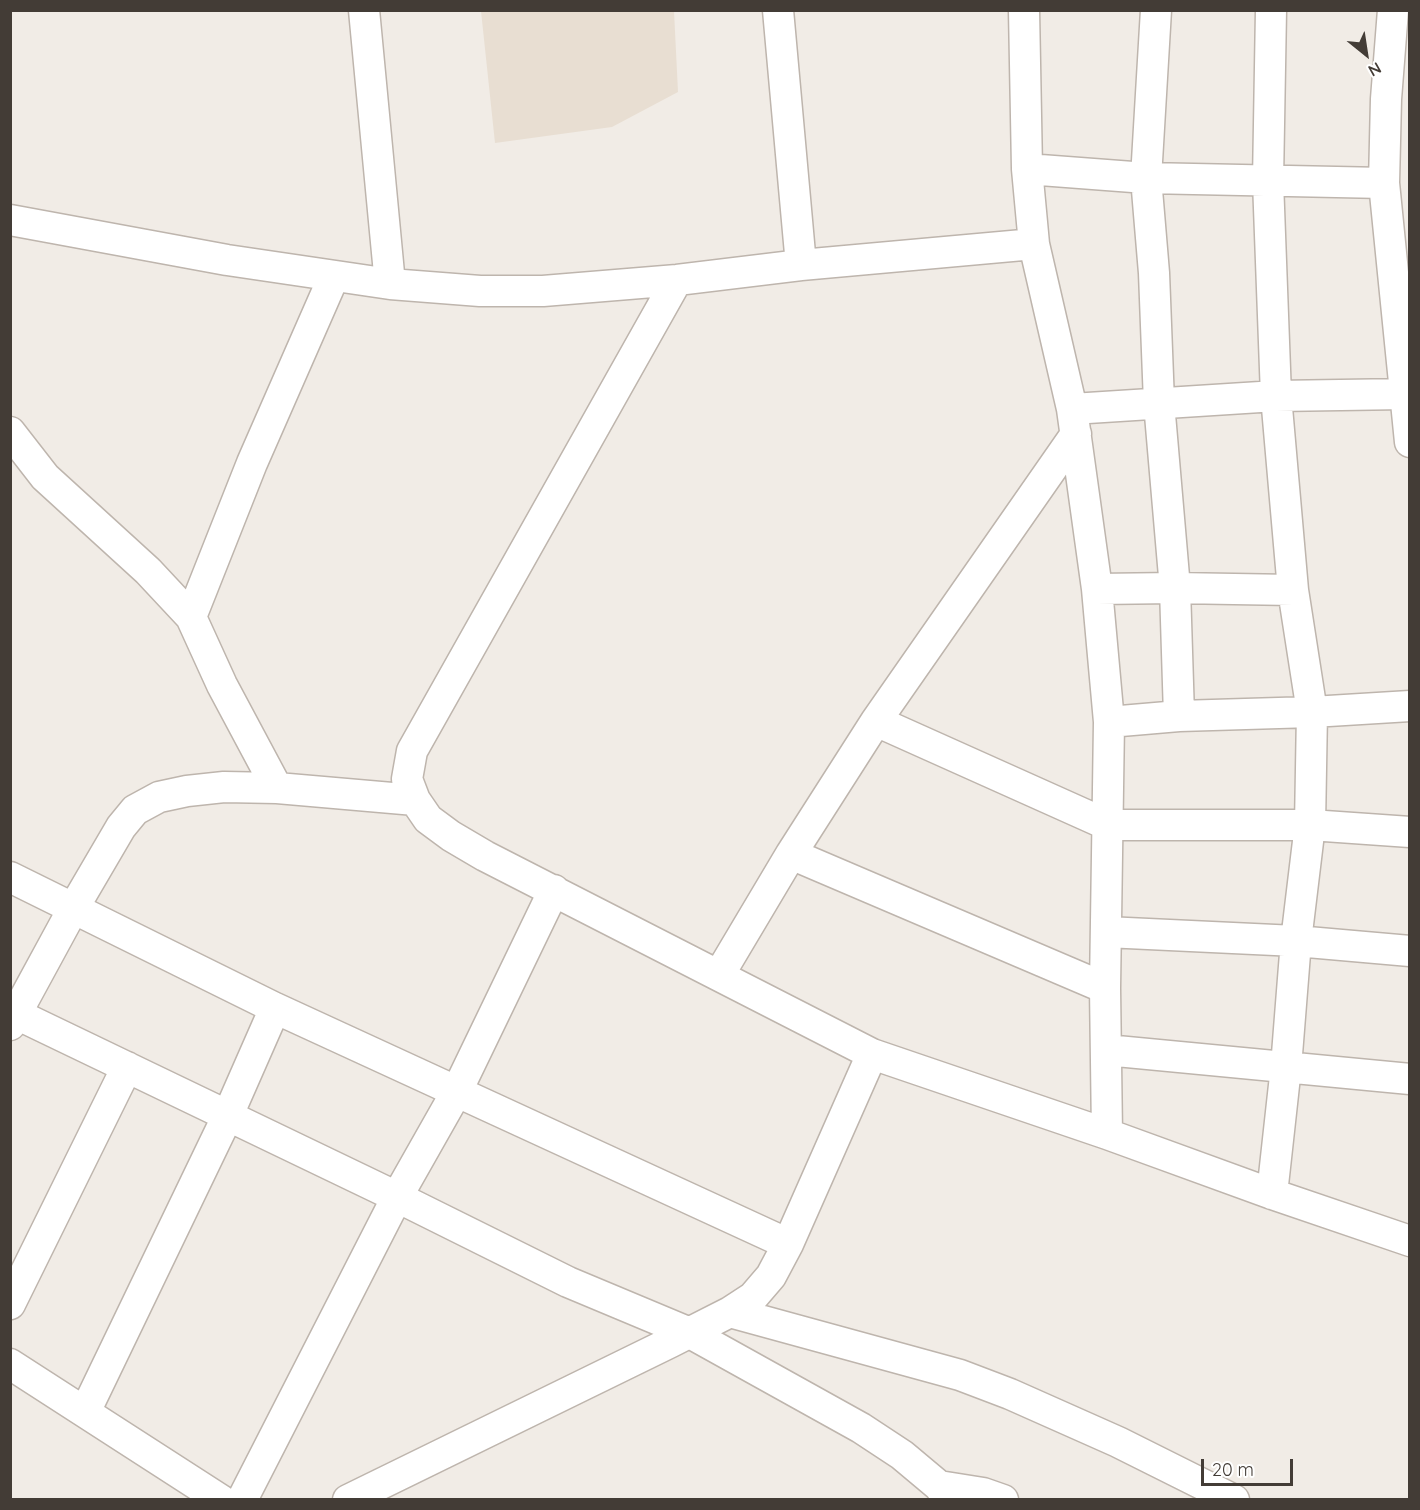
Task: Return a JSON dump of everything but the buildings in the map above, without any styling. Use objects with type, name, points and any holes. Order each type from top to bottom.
[{"type":"street","points":[[364,10],[390,284]]},
{"type":"street","points":[[778,10],[801,265]]},
{"type":"street","points":[[1024,10],[1027,169],[1034,244],[1074,422],[1097,589],[1109,722],[1105,988],[1107,1134]]},
{"type":"street","points":[[1156,10],[1146,177],[1154,273],[1159,404],[1175,588],[1179,716]]},
{"type":"street","points":[[1271,10],[1268,181],[1276,396],[1293,590],[1312,712],[1310,825],[1296,941],[1286,1068],[1272,1194]]},
{"type":"street","points":[[1393,10],[1386,99],[1384,183],[1403,299],[1405,394],[1410,442]]},
{"type":"street","points":[[1027,169],[1146,177],[1384,183]]},
{"type":"street","points":[[10,220],[227,260],[390,284],[480,291],[543,291],[677,280],[801,265],[1034,244]]},
{"type":"street","points":[[191,617],[252,463],[334,276]]},
{"type":"street","points":[[677,280],[412,751],[407,779],[415,800],[429,819],[451,836],[485,856],[872,1054],[1410,1241]]},
{"type":"street","points":[[719,975],[791,854],[876,721],[1074,422],[1159,404],[1276,396],[1405,394]]},
{"type":"street","points":[[10,432],[45,477],[148,572],[191,617],[222,684],[277,788]]},
{"type":"street","points":[[1097,589],[1293,590]]},
{"type":"street","points":[[1109,722],[1179,716],[1410,706]]},
{"type":"street","points":[[876,721],[1108,825],[1310,825],[1410,832]]},
{"type":"street","points":[[415,800],[277,788],[224,787],[159,797],[135,810],[121,827],[13,1017],[228,1115],[568,1282],[690,1333],[861,1428],[902,1455],[944,1493],[983,1493],[1003,1500]]},
{"type":"street","points":[[791,854],[1105,988]]},
{"type":"street","points":[[10,877],[275,1008],[788,1244]]},
{"type":"street","points":[[242,1500],[397,1197],[457,1090],[554,890]]},
{"type":"street","points":[[1106,932],[1296,941],[1410,951]]},
{"type":"street","points":[[85,1412],[228,1115],[275,1008]]},
{"type":"street","points":[[1106,1050],[1410,1079]]},
{"type":"street","points":[[348,1500],[690,1333],[753,1297],[771,1276],[788,1244],[872,1054]]},
{"type":"street","points":[[10,1304],[127,1067]]},
{"type":"street","points":[[730,1312],[960,1375],[1010,1394],[1118,1442],[1234,1500]]},
{"type":"street","points":[[10,1364],[221,1500]]},
{"type":"shaded area","points":[[481,11],[674,11],[678,92],[612,127],[495,143]]}]
